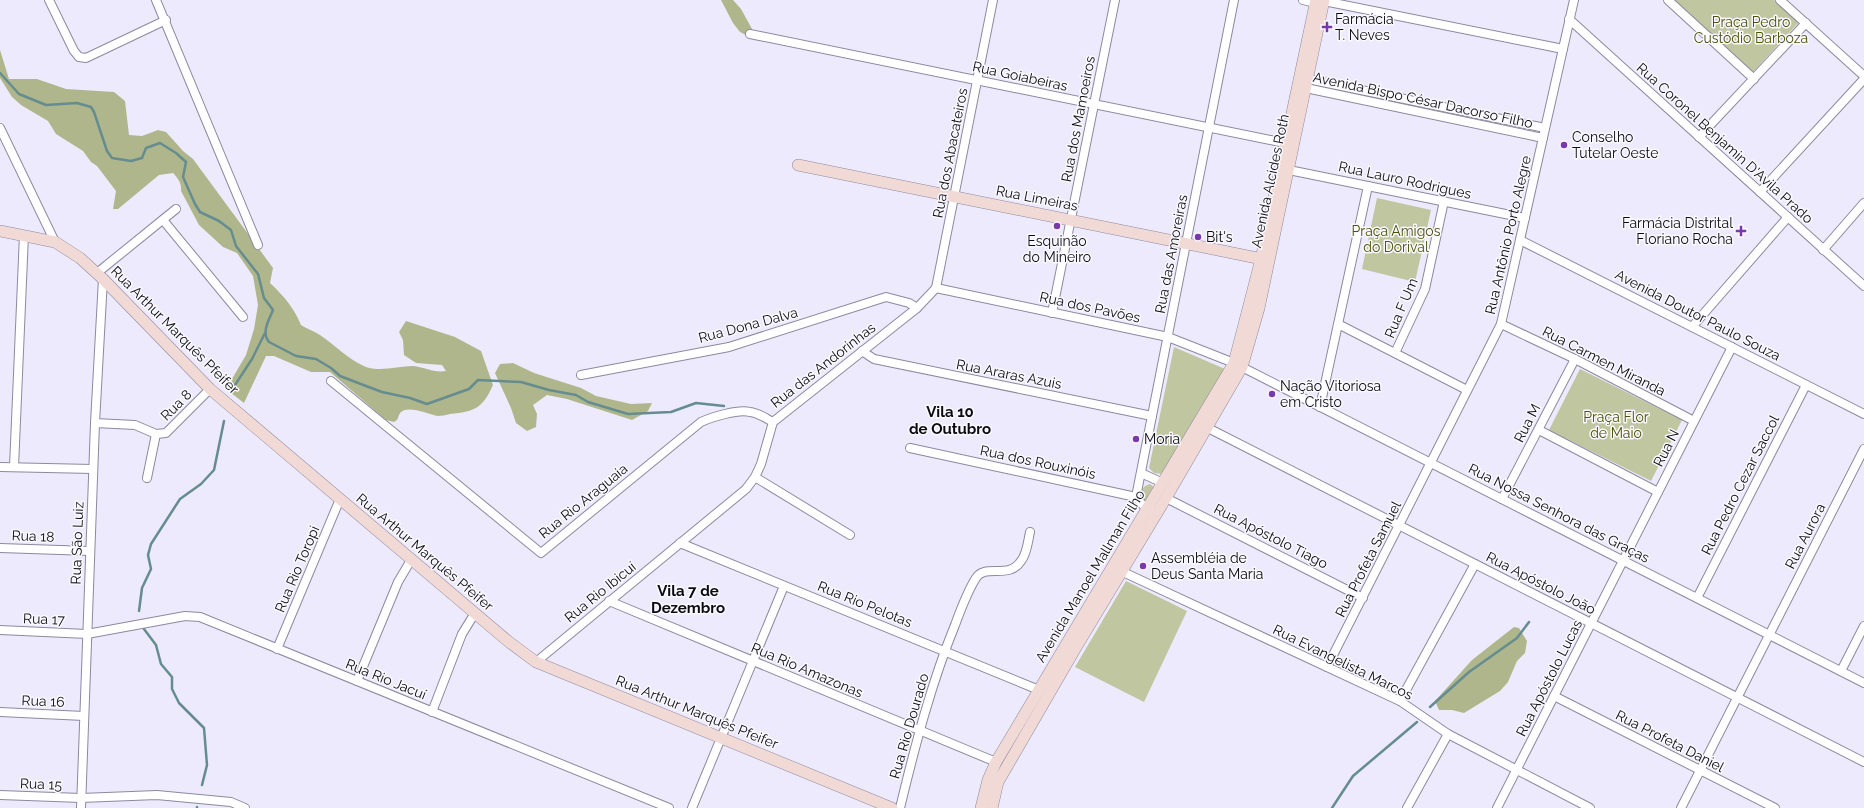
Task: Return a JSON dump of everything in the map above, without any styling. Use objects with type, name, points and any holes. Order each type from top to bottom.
[{"type":"street","points":[[49,0],[74,51],[79,57],[86,58],[166,20]]},
{"type":"street","points":[[156,0],[166,20],[258,245]]},
{"type":"street","name":"Rua dos Abacateiros","points":[[936,288],[993,0]]},
{"type":"street","name":"Rua dos Mamoeiros","points":[[1052,312],[1114,0]]},
{"type":"street","name":"Rua das Amoreiras","points":[[1136,497],[1234,0]]},
{"type":"street","points":[[1303,0],[1320,1],[1562,49]]},
{"type":"street","name":"Rua Antônio Porto Alegre","points":[[1431,463],[1501,324],[1574,0]]},
{"type":"street","points":[[1668,0],[1754,79]]},
{"type":"street","points":[[1780,0],[1864,76]]},
{"type":"street","name":"Avenida Alcides Roth","points":[[1238,365],[1259,308],[1265,259],[1320,1]]},
{"type":"street","name":"Rua Coronel Benjamin D'Avila Prado","points":[[1569,19],[1864,286]]},
{"type":"street","points":[[1699,137],[1806,23]]},
{"type":"street","name":"Rua Goiabeiras","points":[[750,34],[1285,143]]},
{"type":"street","points":[[1760,192],[1864,79]]},
{"type":"street","name":"Avenida Alcides Roth","points":[[1284,168],[1285,143],[1302,83]]},
{"type":"street","name":"Avenida Bispo César Dacorso Filho","points":[[1302,83],[1421,103],[1545,128]]},
{"type":"street","name":"Avenida Bispo César Dacorso Filho","points":[[1302,83],[1419,112],[1543,138]]},
{"type":"street","points":[[1419,112],[1421,103]]},
{"type":"street","points":[[0,128],[54,242]]},
{"type":"street","name":"Rua Limeiras","points":[[798,165],[1265,259]]},
{"type":"street","name":"Rua Lauro Rodrigues","points":[[1284,168],[1525,218]]},
{"type":"street","points":[[1320,407],[1368,186]]},
{"type":"street","name":"Rua F Um","points":[[1395,353],[1425,289],[1444,201]]},
{"type":"street","points":[[1824,250],[1864,203]]},
{"type":"street","points":[[100,276],[176,209]]},
{"type":"street","points":[[1692,327],[1788,217]]},
{"type":"street","points":[[163,220],[243,317]]},
{"type":"street","name":"Rua Arthur Marquês Pfeifer","points":[[0,231],[54,242],[71,251],[100,276],[210,389],[474,613],[536,662],[892,808]]},
{"type":"street","points":[[14,467],[24,235]]},
{"type":"street","name":"Avenida Doutor Paulo Souza","points":[[1520,240],[1864,414]]},
{"type":"street","name":"Rua São Luiz","points":[[81,808],[100,276]]},
{"type":"street","name":"Rua das Andorinhas","points":[[680,543],[746,489],[755,477],[761,464],[773,422],[917,308],[936,288]]},
{"type":"street","name":"Rua dos Pavões","points":[[936,288],[1168,337],[1238,365]]},
{"type":"street","name":"Rua Dona Dalva","points":[[581,375],[729,347],[886,297],[909,303],[917,308]]},
{"type":"street","points":[[1338,324],[1467,390]]},
{"type":"street","name":"Rua Carmen Miranda","points":[[1501,324],[1574,359],[1694,421]]},
{"type":"street","name":"Rua N","points":[[1624,561],[1732,347]]},
{"type":"street","name":"Rua Araras Azuis","points":[[862,351],[874,359],[1152,416]]},
{"type":"street","name":"Rua M","points":[[1502,499],[1539,430],[1574,359]]},
{"type":"street","name":"Rua Nossa Senhora das Graças","points":[[1238,365],[1864,683]]},
{"type":"street","name":"Avenida Manoel Mallman Filho","points":[[981,808],[988,780],[996,762],[1039,690],[1152,512],[1166,498],[1206,427],[1238,365]]},
{"type":"street","name":"Avenida Manoel Mallman Filho","points":[[992,808],[998,782],[1075,649],[1123,572],[1152,512],[1163,483],[1238,365]]},
{"type":"street","name":"Rua Rio Araguaia","points":[[332,381],[541,553],[701,422],[712,417],[748,411],[760,414],[773,422]]},
{"type":"street","name":"Rua Pedro Cezar Saccol","points":[[1697,598],[1806,385]]},
{"type":"street","name":"Rua 8","points":[[147,478],[156,434],[166,433],[210,389]]},
{"type":"street","points":[[95,423],[135,425],[156,434]]},
{"type":"street","name":"Rua Apóstolo João","points":[[1206,427],[1864,762]]},
{"type":"street","points":[[1539,430],[1658,492]]},
{"type":"street","name":"Rua dos Rouxinóis","points":[[910,448],[1136,497]]},
{"type":"street","name":"Rua Aurora","points":[[1681,808],[1768,634],[1864,449]]},
{"type":"street","name":"Rua Profeta Samuel","points":[[1327,668],[1431,463]]},
{"type":"street","points":[[0,467],[93,468]]},
{"type":"street","points":[[1141,473],[1163,483]]},
{"type":"street","points":[[755,477],[850,535]]},
{"type":"street","points":[[1136,497],[1152,512]]},
{"type":"street","name":"Rua Apóstolo Tiago","points":[[1166,498],[1363,598]]},
{"type":"street","name":"Rua Rio Toropi","points":[[277,648],[340,499]]},
{"type":"street","name":"Rua Rio Dourado","points":[[900,808],[918,730],[944,651],[970,589],[977,576],[986,571],[1006,572],[1017,567],[1023,560],[1030,532]]},
{"type":"street","name":"Rua Rio Pelotas","points":[[680,543],[1039,690]]},
{"type":"street","name":"Rua Rio Ibicuí","points":[[536,662],[680,543]]},
{"type":"street","name":"Rua 18","points":[[0,548],[90,551]]},
{"type":"street","points":[[357,681],[398,582],[411,560]]},
{"type":"street","name":"Rua Apóstolo Lucas","points":[[1497,808],[1624,561]]},
{"type":"street","points":[[1400,701],[1475,564]]},
{"type":"street","name":"Rua Evangelista Marcos","points":[[1123,572],[1400,701],[1448,734],[1516,771],[1590,808]]},
{"type":"street","points":[[692,808],[784,586]]},
{"type":"street","name":"Rua Rio Amazonas","points":[[609,601],[996,762]]},
{"type":"street","points":[[432,712],[462,634],[474,613]]},
{"type":"street","name":"Rua Rio Jacuí","points":[[87,634],[185,616],[200,617],[669,808]]},
{"type":"street","points":[[1841,671],[1864,626]]},
{"type":"street","name":"Rua 17","points":[[0,630],[87,634]]},
{"type":"street","name":"Rua Profeta Daniel","points":[[1554,696],[1774,808]]},
{"type":"street","name":"Rua 16","points":[[0,712],[84,716]]},
{"type":"street","points":[[1407,808],[1448,734]]},
{"type":"street","name":"Rua 15","points":[[0,795],[81,798],[157,795],[232,802],[245,808]]},
{"type":"green space","points":[[721,0],[733,0],[741,9],[752,29],[746,35],[740,32],[733,23]]},
{"type":"green space","name":"Praça Pedro Custódio Barboza","points":[[1673,0],[1774,0],[1799,22],[1753,72]]},
{"type":"green space","points":[[0,50],[9,79],[37,79],[66,89],[114,92],[125,101],[129,135],[142,136],[158,130],[166,132],[183,151],[193,159],[273,268],[270,283],[288,302],[301,325],[320,335],[360,364],[366,367],[378,369],[413,366],[437,371],[446,371],[442,365],[416,363],[404,355],[403,340],[399,332],[406,321],[455,337],[481,351],[493,385],[485,399],[481,404],[472,410],[442,416],[408,409],[404,410],[394,422],[386,420],[330,372],[311,372],[274,356],[266,356],[244,403],[226,389],[246,355],[254,329],[258,305],[253,276],[237,253],[223,247],[199,225],[181,191],[179,181],[173,173],[159,175],[118,209],[113,209],[116,191],[97,166],[91,162],[83,151],[56,134],[48,121],[21,105],[12,97],[0,78]]},
{"type":"green space","name":"Praça Amigos do Dorival","points":[[1377,198],[1431,210],[1415,282],[1362,269]]},
{"type":"green space","points":[[1174,347],[1225,369],[1167,468],[1162,474],[1154,473],[1149,468]]},
{"type":"green space","points":[[513,363],[534,373],[581,388],[596,396],[631,404],[652,403],[648,411],[632,420],[567,399],[547,395],[533,405],[537,414],[536,427],[527,431],[516,423],[495,373],[500,364]]},
{"type":"green space","name":"Praça Flor de Maio","points":[[1580,369],[1682,420],[1651,481],[1549,430]]},
{"type":"green space","points":[[1150,484],[1154,487],[1146,502],[1141,497],[1141,491],[1145,486]]},
{"type":"green space","points":[[1126,581],[1187,611],[1144,702],[1075,667]]},
{"type":"green space","points":[[1514,627],[1519,628],[1527,641],[1525,653],[1517,661],[1508,682],[1500,691],[1464,713],[1452,710],[1439,710],[1435,701],[1472,660]]},
{"type":"waterway","points":[[0,73],[19,94],[46,105],[77,103],[91,107],[107,151],[112,158],[131,161],[142,158],[146,148],[160,143],[176,153],[186,162],[183,177],[200,212],[219,221],[231,230],[236,246],[258,274],[264,298],[273,310],[266,326],[266,334],[269,342],[296,356],[316,359],[331,368],[340,376],[382,392],[410,398],[427,404],[469,389],[478,380],[521,382],[549,390],[576,395],[588,402],[628,414],[671,412],[696,403],[724,406]]},
{"type":"waterway","points":[[233,388],[252,359],[265,333]]},
{"type":"waterway","points":[[139,611],[142,588],[151,569],[148,555],[151,544],[180,499],[201,484],[214,470],[224,421]]},
{"type":"waterway","points":[[1430,707],[1469,672],[1517,638],[1529,622]]},
{"type":"waterway","points":[[144,629],[156,645],[161,664],[172,677],[172,689],[179,703],[204,728],[207,765],[202,785]]},
{"type":"waterway","points":[[1332,808],[1353,776],[1417,722]]},
{"type":"place","name":"Farmácia T. Neves","points":[[1327,27]]},
{"type":"place","name":"Conselho Tutelar Oeste","points":[[1564,145]]},
{"type":"place","name":"Esquinão do Mineiro","points":[[1057,226]]},
{"type":"place","name":"Farmácia Distrital Floriano Rocha","points":[[1741,231]]},
{"type":"place","name":"Bit's","points":[[1198,237]]},
{"type":"place","name":"Nação Vitoriosa em Cristo","points":[[1272,394]]},
{"type":"place","name":"Moria","points":[[1136,439]]},
{"type":"place","name":"Assembléia de Deus Santa Maria","points":[[1143,566]]},
{"type":"district","name":"Vila 10 de Outubro","points":[[950,420]]},
{"type":"district","name":"Vila 7 de Dezembro","points":[[688,600]]}]
